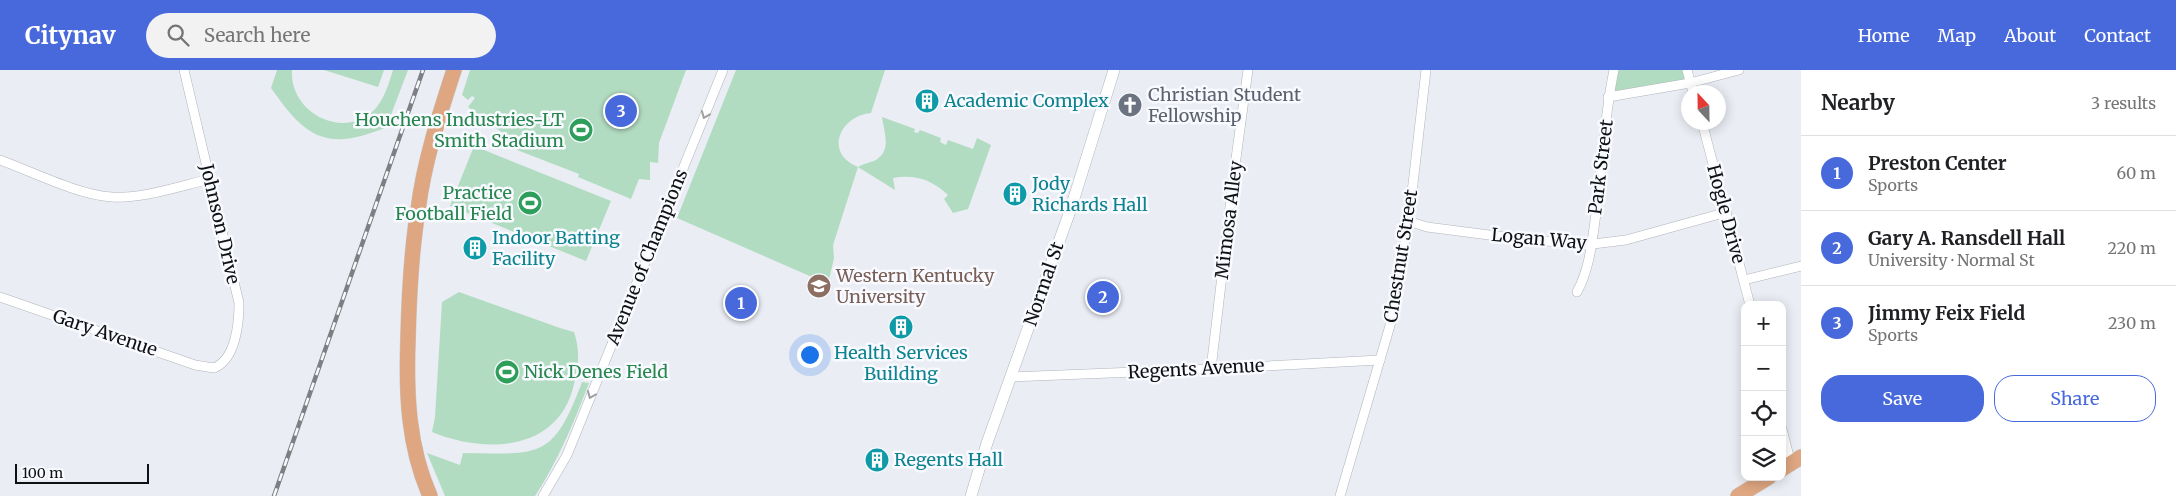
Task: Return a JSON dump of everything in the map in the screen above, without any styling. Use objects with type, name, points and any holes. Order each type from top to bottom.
[{"type":"main road","points":[[430,496],[418,462],[409,423],[407,384],[408,302],[414,241],[424,178],[438,118],[454,70]]},
{"type":"main road","points":[[1738,496],[1762,481]]},
{"type":"street","name":"Johnson Drive","points":[[184,70],[239,303],[235,336],[228,356],[217,367],[210,368]]},
{"type":"street","name":"Avenue of Champions","points":[[543,496],[567,455],[723,70]]},
{"type":"street","name":"Normal St","points":[[971,496],[987,443],[1070,212],[1114,70]]},
{"type":"street","name":"Mimosa Alley","points":[[1212,370],[1234,173],[1248,70]]},
{"type":"street","name":"Chestnut Street","points":[[1340,496],[1396,305],[1426,70]]},
{"type":"street","name":"Park Street","points":[[1577,292],[1586,269],[1592,244],[1605,144],[1608,97],[1614,70]]},
{"type":"street","points":[[1687,70],[1690,83]]},
{"type":"street","points":[[1608,97],[1690,83],[1739,70]]},
{"type":"street","name":"Hogle Drive","points":[[1704,130],[1749,301]]},
{"type":"street","points":[[0,160],[87,192],[113,197],[135,196],[210,179]]},
{"type":"street","name":"Logan Way","points":[[1408,221],[1427,227],[1489,235],[1555,243],[1592,244],[1626,240],[1727,212]]},
{"type":"street","points":[[1744,280],[1801,266]]},
{"type":"street","name":"Gary Avenue","points":[[0,297],[195,365],[210,368]]},
{"type":"street","name":"Regents Avenue","points":[[1012,377],[1212,370],[1380,360]]},
{"type":"street","points":[[1784,436],[1791,463]]},
{"type":"green space","points":[[277,70],[292,70],[293,85],[299,99],[309,110],[321,118],[335,122],[349,122],[363,118],[376,108],[384,95],[393,70],[408,70],[386,128],[360,136],[331,139],[310,131],[285,107],[271,88]]},
{"type":"green space","points":[[324,70],[384,70],[378,87]]},
{"type":"green space","name":"Houchens Industries-LT Smith Stadium","points":[[470,70],[686,70],[659,143],[658,163],[650,162],[650,180],[639,179],[631,199],[578,177],[579,174],[504,145],[508,137],[468,107],[475,98],[472,96],[468,100],[462,95]]},
{"type":"green space","points":[[736,70],[885,70],[871,113],[851,121],[844,128],[840,136],[841,154],[847,161],[858,167],[833,245],[834,258],[828,284],[677,218]]},
{"type":"green space","points":[[1615,70],[1683,70],[1686,79],[1618,93],[1613,88]]},
{"type":"green space","points":[[882,117],[915,129],[914,132],[918,133],[920,130],[941,138],[940,142],[946,145],[948,140],[973,149],[977,138],[991,145],[968,209],[953,213],[944,199],[948,195],[936,185],[923,179],[901,177],[893,178],[895,190],[858,167],[876,160],[884,151],[886,140]]},
{"type":"green space","name":"Practice Football Field","points":[[474,146],[611,201],[586,261],[450,206]]},
{"type":"green space","name":"Nick Denes Field","points":[[459,292],[574,332],[578,358],[577,371],[566,406],[553,423],[536,435],[517,442],[496,444],[474,443],[432,432],[435,417],[442,302]]},
{"type":"green space","points":[[582,382],[589,383],[565,441],[535,496],[445,496],[427,453],[460,465],[463,453],[527,452],[540,447],[552,439],[562,426]]},
{"type":"railway","points":[[274,496],[423,70]]},
{"type":"place","name":"Academic Complex","points":[[927,101]]},
{"type":"place","name":"Christian Student Fellowship","points":[[1130,105]]},
{"type":"place","name":"Jimmy Feix Field","points":[[621,111]]},
{"type":"place","name":"Houchens Industries-LT Smith Stadium","points":[[581,130]]},
{"type":"place","name":"Jody Richards Hall","points":[[1015,194]]},
{"type":"place","name":"Practice Football Field","points":[[530,203]]},
{"type":"place","name":"Indoor Batting Facility","points":[[475,248]]},
{"type":"place","name":"Western Kentucky University","points":[[819,286]]},
{"type":"place","name":"Gary A. Ransdell Hall","points":[[1103,297]]},
{"type":"place","name":"Preston Center","points":[[741,303]]},
{"type":"place","name":"Health Services Building","points":[[901,327]]},
{"type":"place","name":"Nick Denes Field","points":[[507,372]]},
{"type":"place","name":"Regents Hall","points":[[877,460]]}]
